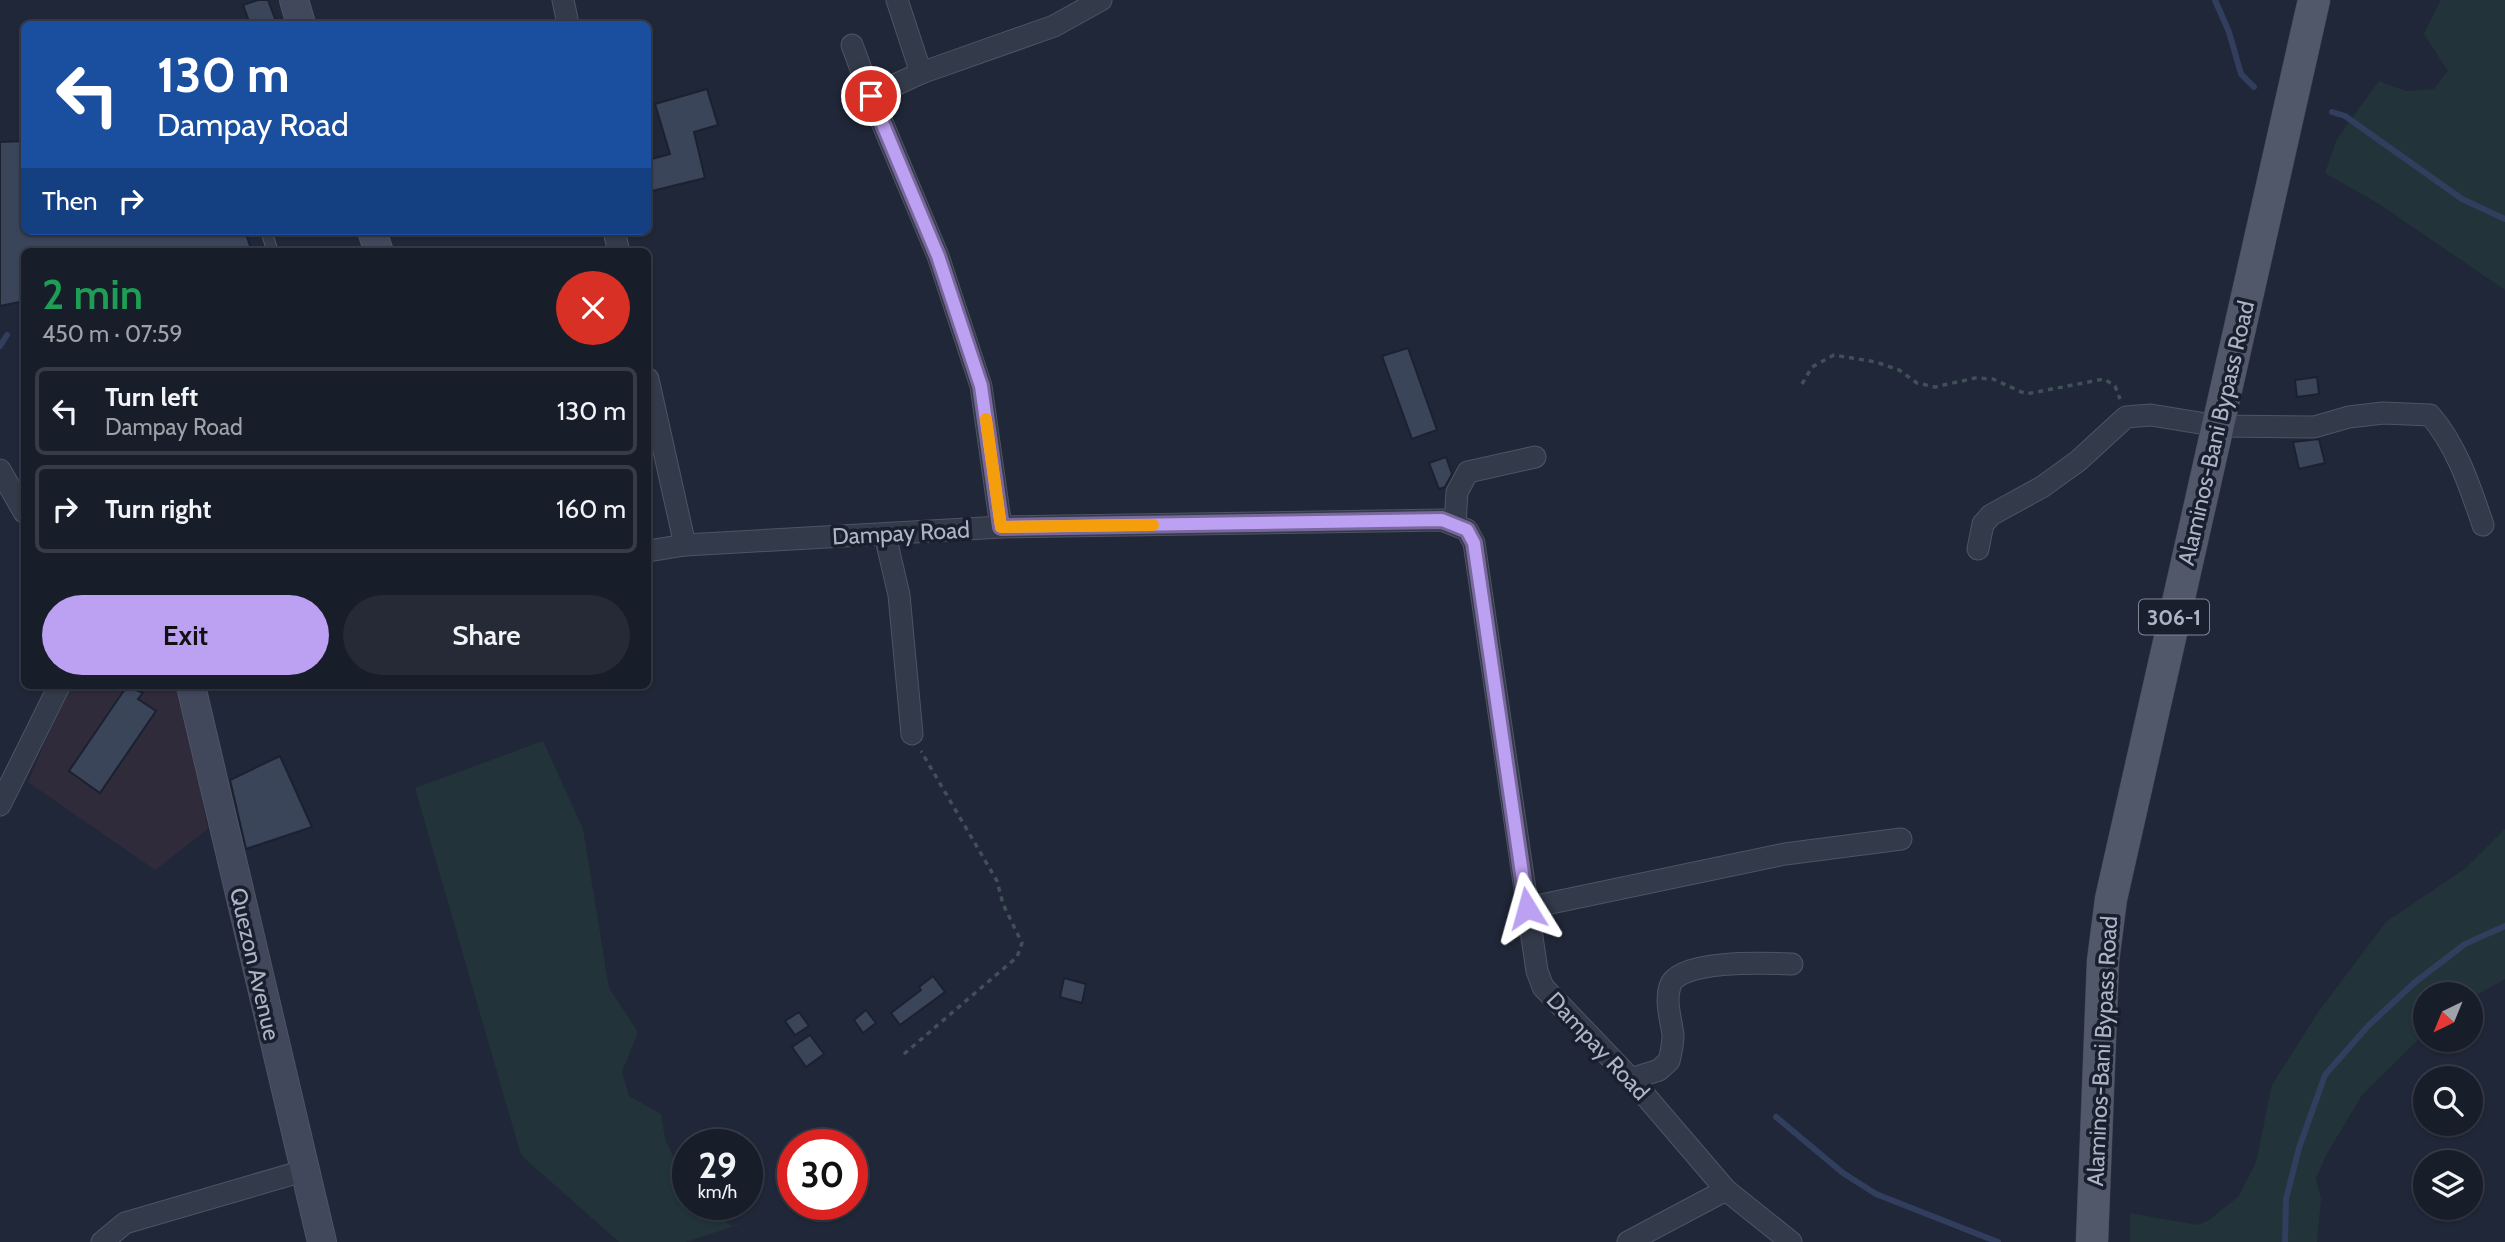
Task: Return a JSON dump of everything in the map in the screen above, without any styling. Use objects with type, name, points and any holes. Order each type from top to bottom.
[{"type":"main road","points":[[294,0],[300,21]]},
{"type":"main road","name":"Alaminos-Bani Bypass Road","points":[[2092,1242],[2103,961],[2111,899],[2314,0]]},
{"type":"main road","name":"Quezon Avenue","points":[[192,689],[303,1171],[322,1242]]},
{"type":"street","points":[[563,0],[567,21]]},
{"type":"street","points":[[897,0],[921,73]]},
{"type":"street","points":[[871,96],[921,73],[1054,26],[1101,0]]},
{"type":"street","points":[[852,45],[938,256],[981,386],[1001,527]]},
{"type":"street","points":[[651,392],[685,545]]},
{"type":"street","points":[[1978,549],[1983,524],[1991,515],[2042,487],[2078,461],[2126,418],[2151,415],[2218,426],[2314,428],[2348,417],[2382,413],[2430,415],[2443,430],[2465,475],[2483,525]]},
{"type":"street","points":[[1455,524],[1457,492],[1468,472],[1535,457]]},
{"type":"street","points":[[0,470],[21,507]]},
{"type":"street","name":"Dampay Road","points":[[651,551],[685,545],[885,536],[1001,527],[1442,520],[1467,530],[1474,543],[1527,908],[1537,971],[1543,986],[1631,1079],[1726,1190],[1791,1242]]},
{"type":"street","points":[[885,536],[899,595],[912,734]]},
{"type":"street","points":[[0,805],[58,689]]},
{"type":"street","points":[[1527,908],[1785,854],[1901,839]]},
{"type":"street","points":[[1631,1079],[1659,1070],[1669,1062],[1673,1037],[1668,1002],[1670,985],[1676,975],[1688,970],[1732,964],[1792,964]]},
{"type":"street","points":[[102,1242],[125,1223],[303,1171]]},
{"type":"street","points":[[1628,1242],[1726,1190]]},
{"type":"path","points":[[1802,384],[1812,367],[1834,355],[1876,362],[1935,387],[1975,378],[1993,379],[2026,394],[2104,380],[2115,386],[2126,418]]},
{"type":"path","points":[[904,1054],[1002,972],[1017,957],[1022,943],[1003,904],[997,881],[912,734]]},
{"type":"shaded area","points":[[2441,0],[2505,0],[2505,290],[2379,204],[2325,173],[2337,139],[2379,81],[2406,91],[2434,89],[2448,71],[2424,34]]},
{"type":"shaded area","points":[[68,689],[181,689],[208,829],[155,870],[28,782]]},
{"type":"shaded area","points":[[543,741],[583,829],[609,988],[638,1032],[622,1072],[629,1096],[661,1114],[665,1139],[672,1154],[672,1220],[724,1220],[732,1226],[750,1221],[686,1242],[619,1242],[521,1155],[415,788]]},
{"type":"shaded area","points":[[2505,829],[2505,979],[2483,991],[2483,982],[2413,982],[2413,1045],[2362,1095],[2326,1155],[2316,1178],[2321,1199],[2317,1242],[2130,1242],[2130,1213],[2198,1225],[2209,1220],[2238,1197],[2256,1163],[2272,1085],[2319,1011],[2386,922],[2466,868]]},
{"type":"building","points":[[268,0],[276,21],[249,21],[243,5]]},
{"type":"building","points":[[707,89],[718,125],[694,132],[705,178],[651,191],[651,159],[670,154],[655,104]]},
{"type":"building","points":[[21,141],[21,235],[246,235],[251,248],[21,248],[21,302],[0,306],[0,142]]},
{"type":"building","points":[[1408,348],[1437,430],[1412,439],[1382,356]]},
{"type":"building","points":[[2317,377],[2319,394],[2297,397],[2295,380]]},
{"type":"building","points":[[2319,439],[2325,463],[2299,469],[2293,442]]},
{"type":"building","points":[[1446,457],[1452,474],[1445,487],[1439,489],[1429,463]]},
{"type":"building","points":[[125,689],[143,693],[138,699],[156,711],[100,793],[69,771]]},
{"type":"building","points":[[280,756],[312,827],[246,849],[230,780]]},
{"type":"building","points":[[933,976],[945,992],[900,1025],[891,1013],[921,990],[919,987]]},
{"type":"building","points":[[1064,978],[1086,984],[1082,1003],[1060,997]]},
{"type":"building","points":[[866,1010],[876,1023],[863,1033],[854,1020]]},
{"type":"building","points":[[799,1012],[809,1026],[795,1035],[785,1021]]},
{"type":"building","points":[[810,1035],[824,1054],[806,1067],[792,1047]]},
{"type":"waterway","points":[[2215,0],[2229,32],[2241,74],[2254,87]]},
{"type":"waterway","points":[[2332,112],[2345,116],[2462,199],[2505,219]]},
{"type":"waterway","points":[[0,346],[7,335]]},
{"type":"waterway","points":[[2285,1242],[2286,1199],[2299,1148],[2325,1075],[2368,1026],[2414,983],[2465,944],[2505,926]]},
{"type":"waterway","points":[[1776,1117],[1843,1173],[1876,1194],[1998,1242]]},
{"type":"slow traffic","points":[[986,419],[1001,527],[1153,525]]},
{"type":"route","points":[[871,96],[938,256],[981,386],[1001,527],[1442,520],[1467,530],[1474,543],[1527,908]]}]
